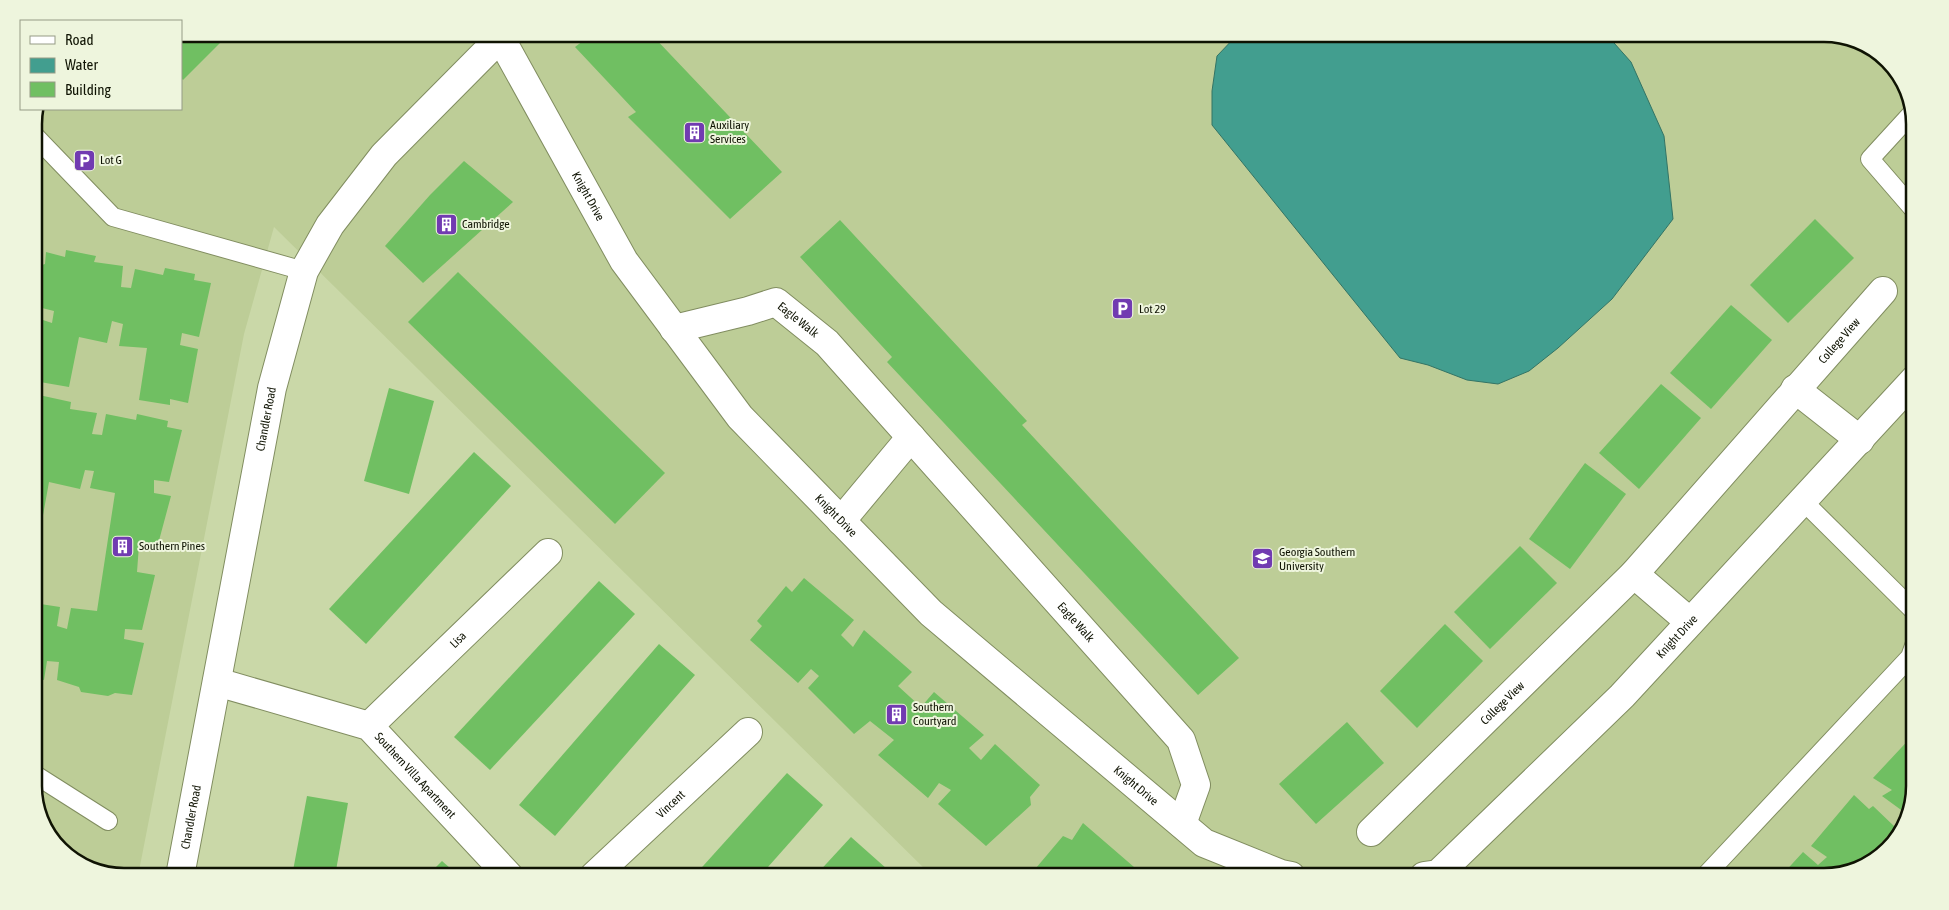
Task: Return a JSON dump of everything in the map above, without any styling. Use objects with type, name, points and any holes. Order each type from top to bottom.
[{"type":"street","name":"Chandler Road","points":[[182,868],[272,388],[304,271],[330,225],[384,155],[496,42]]},
{"type":"street","name":"Knight Drive","points":[[505,42],[624,261],[740,417],[932,613],[1204,842],[1267,868]]},
{"type":"street","name":"College View","points":[[1371,832],[1634,574],[1795,389],[1883,292]]},
{"type":"street","name":"Eagle Walk","points":[[674,329],[748,311],[776,302],[827,343],[1181,740],[1196,785],[1182,824]]},
{"type":"street","points":[[1795,389],[1860,440]]},
{"type":"street","name":"Knight Drive","points":[[1441,868],[1622,696],[1906,389]]},
{"type":"street","points":[[841,520],[911,437]]},
{"type":"street","name":"Lisa","points":[[368,726],[548,553]]},
{"type":"street","points":[[1634,574],[1690,622]]},
{"type":"street","name":"Southern Villa Apartment","points":[[217,682],[368,726],[501,868]]},
{"type":"street","name":"Vincent","points":[[603,868],[748,732]]},
{"type":"lane","points":[[1906,120],[1870,159],[1906,201]]},
{"type":"lane","points":[[43,144],[113,217],[304,271]]},
{"type":"lane","points":[[1802,500],[1906,603]]},
{"type":"lane","points":[[1712,868],[1906,661]]},
{"type":"lane","points":[[43,780],[108,821]]},
{"type":"shaded area","name":"Georgia Southern University","points":[[182,42],[1824,42],[1840,44],[1865,54],[1889,75],[1902,98],[1906,120],[1905,801],[1895,826],[1889,835],[1870,854],[1845,865],[1824,868],[924,868],[274,227],[244,334],[140,868],[109,866],[84,856],[60,835],[49,817],[43,790],[43,120],[44,110],[182,110]]},
{"type":"water","points":[[1230,42],[1613,42],[1631,62],[1664,136],[1673,219],[1612,299],[1558,348],[1529,371],[1498,384],[1467,380],[1428,365],[1400,358],[1212,125],[1212,91],[1217,56]]},
{"type":"building","points":[[182,42],[221,42],[183,80]]},
{"type":"building","name":"Auxiliary Services","points":[[582,42],[659,42],[782,172],[730,219],[628,117],[636,112],[575,47]]},
{"type":"building","name":"Cambridge","points":[[464,161],[513,202],[423,283],[385,246],[430,195]]},
{"type":"building","points":[[1815,219],[1854,258],[1788,323],[1750,285]]},
{"type":"building","points":[[840,220],[1027,421],[1022,425],[1239,658],[1198,695],[887,362],[892,357],[800,257]]},
{"type":"building","points":[[66,250],[96,256],[94,262],[123,266],[121,287],[131,288],[135,269],[163,275],[165,268],[195,274],[194,280],[211,283],[199,337],[182,333],[180,345],[198,349],[188,403],[170,399],[170,405],[139,400],[147,348],[119,346],[123,324],[112,321],[107,343],[79,337],[69,387],[43,383],[43,320],[52,323],[54,311],[43,308],[43,265],[45,264],[46,252],[65,257]]},
{"type":"building","points":[[458,272],[665,473],[615,524],[408,322]]},
{"type":"building","points":[[1731,305],[1772,340],[1711,409],[1670,373]]},
{"type":"building","points":[[1661,384],[1701,418],[1639,489],[1599,453]]},
{"type":"building","points":[[389,388],[434,401],[409,494],[364,481]]},
{"type":"building","name":"Southern Pines","points":[[43,396],[71,402],[70,409],[97,413],[92,434],[102,435],[106,414],[136,420],[137,414],[168,421],[167,427],[182,430],[169,482],[154,480],[154,493],[171,496],[157,548],[139,545],[137,572],[155,575],[142,630],[125,629],[124,639],[144,643],[132,695],[115,693],[108,696],[81,692],[79,687],[57,680],[59,662],[47,661],[43,680],[43,604],[60,607],[57,626],[67,629],[71,608],[97,611],[115,493],[90,488],[94,471],[85,470],[80,489],[49,482],[43,515]]},
{"type":"building","points":[[474,452],[511,486],[366,644],[329,609]]},
{"type":"building","points":[[1585,463],[1626,494],[1570,569],[1529,539]]},
{"type":"building","points":[[1520,546],[1557,583],[1490,649],[1454,612]]},
{"type":"building","name":"Southern Courtyard","points":[[804,578],[854,620],[841,635],[853,647],[864,630],[912,672],[898,686],[921,707],[934,692],[984,735],[969,748],[981,760],[995,744],[1040,785],[1030,797],[1031,805],[986,846],[938,804],[951,790],[939,783],[928,798],[878,755],[894,740],[870,721],[854,734],[808,688],[819,676],[811,669],[798,683],[750,640],[762,626],[757,621],[786,586],[792,592]]},
{"type":"building","points":[[599,581],[635,614],[490,770],[454,737]]},
{"type":"building","points":[[1445,624],[1483,661],[1417,728],[1380,691]]},
{"type":"building","points":[[659,644],[695,675],[555,836],[519,805]]},
{"type":"building","points":[[1347,722],[1384,763],[1316,824],[1279,784]]},
{"type":"building","points":[[1906,743],[1906,785],[1902,811],[1882,796],[1892,790],[1873,778]]},
{"type":"building","points":[[787,773],[823,805],[767,868],[701,868]]},
{"type":"building","points":[[1854,795],[1869,809],[1873,806],[1895,827],[1870,854],[1845,865],[1824,868],[1788,868],[1803,852],[1818,865],[1827,857],[1811,846]]},
{"type":"building","points":[[307,796],[348,803],[336,868],[294,868]]},
{"type":"building","points":[[1083,823],[1134,867],[1036,868],[1063,836],[1072,840]]},
{"type":"building","points":[[851,837],[886,868],[822,868]]},
{"type":"building","points":[[442,861],[450,868],[435,868]]},
{"type":"place","name":"Auxiliary Services","points":[[694,132]]},
{"type":"place","name":"Lot G","points":[[84,160]]},
{"type":"place","name":"Cambridge","points":[[446,224]]},
{"type":"place","name":"Lot 29","points":[[1123,309]]},
{"type":"place","name":"Southern Pines","points":[[123,546]]},
{"type":"place","name":"Georgia Southern University","points":[[1263,559]]},
{"type":"place","name":"Southern Courtyard","points":[[897,714]]}]
